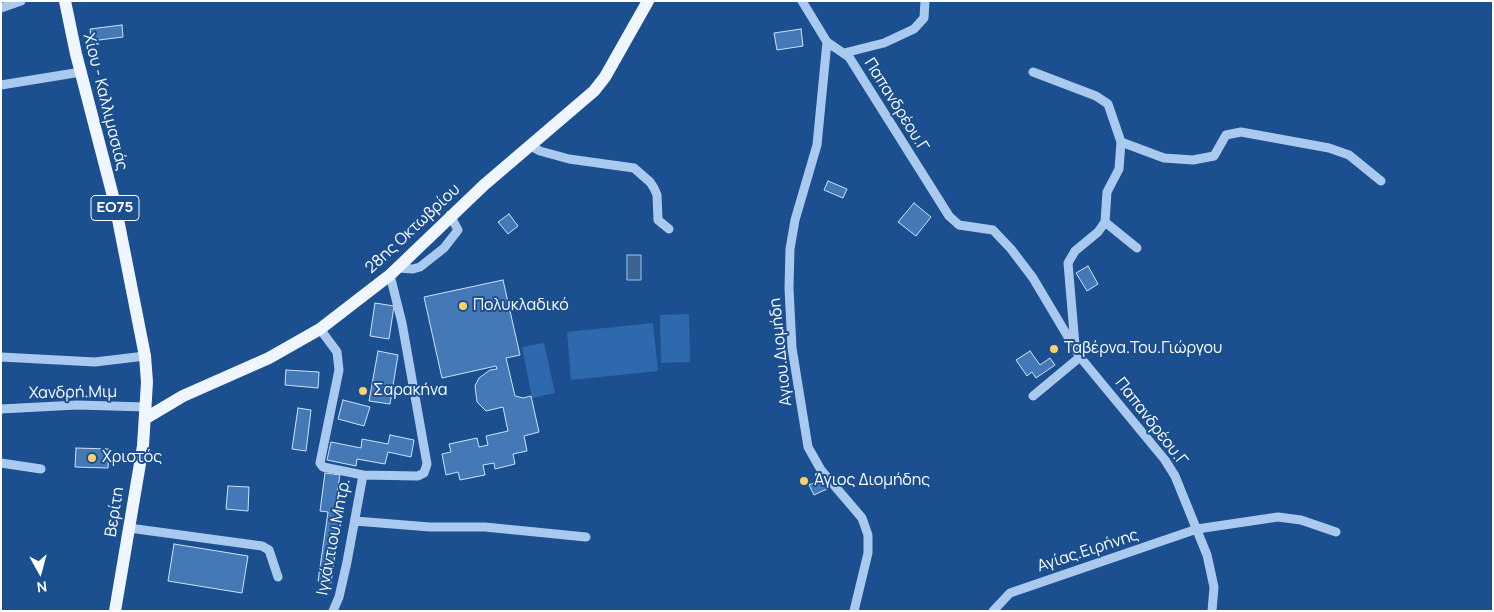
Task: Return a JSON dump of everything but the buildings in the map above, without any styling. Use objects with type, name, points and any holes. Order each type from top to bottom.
[{"type":"main road","name":"Χίου - Καλλιμασιάς","points":[[65,1],[80,72],[114,204],[145,356],[146,412]]},
{"type":"main road","name":"28ης Οκτωβρίου","points":[[146,412],[269,358],[320,329],[393,272],[450,216],[600,84],[648,1]]},
{"type":"main road","name":"Βερίτη","points":[[115,611],[146,412]]},
{"type":"street","points":[[1,8],[21,1]]},
{"type":"street","name":"Παπανδρέου.Γ","points":[[802,1],[827,42],[844,53],[948,216],[959,225],[990,229],[998,235],[1033,278],[1080,357],[1165,460],[1175,476],[1197,528],[1213,577],[1214,595],[1212,611]]},
{"type":"street","points":[[844,53],[884,43],[914,29],[924,18],[926,1]]},
{"type":"street","name":"Αγιου.Διομήδη","points":[[827,42],[817,145],[795,220],[790,249],[789,288],[792,348],[808,447],[821,470],[862,518],[868,535],[868,553],[854,609]]},
{"type":"street","points":[[1,86],[80,72]]},
{"type":"street","points":[[1033,72],[1096,96],[1108,104],[1121,142],[1119,169],[1107,192],[1104,222],[1098,232],[1075,251],[1068,263],[1076,348]]},
{"type":"street","points":[[1121,142],[1164,158],[1199,160],[1214,156],[1226,135],[1241,132],[1328,148],[1349,155],[1381,181]]},
{"type":"street","points":[[530,146],[540,152],[569,159],[634,168],[654,188],[657,195],[658,220],[669,229]]},
{"type":"street","points":[[363,475],[413,477],[424,473],[427,464],[393,272],[420,267],[444,248],[458,230],[450,216]]},
{"type":"street","points":[[1104,222],[1137,248]]},
{"type":"street","name":"Ιγνάντιου.Μητρ.","points":[[320,329],[337,352],[339,370],[320,463],[323,467],[363,475],[339,597],[333,611]]},
{"type":"street","points":[[1,357],[95,362],[145,356]]},
{"type":"street","points":[[1033,396],[1080,357]]},
{"type":"street","name":"Χανδρή.Μιμ","points":[[1,408],[77,405],[146,412]]},
{"type":"street","points":[[1,463],[41,469]]},
{"type":"street","name":"Αγίας.Ειρήνης","points":[[994,611],[1010,593],[1197,528],[1283,518],[1301,520],[1336,532]]},
{"type":"street","points":[[355,521],[430,527],[494,527],[586,537]]},
{"type":"street","points":[[129,528],[262,546],[269,550],[274,558],[278,577]]},
{"type":"street","points":[[844,611],[854,609]]},
{"type":"shaded area","points":[[627,255],[641,255],[641,280],[627,280]]},
{"type":"shaded area","points":[[689,314],[690,362],[661,363],[660,315]]},
{"type":"shaded area","points":[[653,323],[658,371],[571,380],[567,332]]},
{"type":"shaded area","points":[[544,343],[555,393],[532,398],[522,347]]},
{"type":"place","name":"Πολυκλαδικό","points":[[463,306]]},
{"type":"place","name":"Ταβέρνα.Του.Γιώργου","points":[[1054,349]]},
{"type":"place","name":"Σαρακήνα","points":[[363,391]]},
{"type":"place","name":"Χριστός","points":[[92,458]]},
{"type":"place","name":"Άγιος Διομήδης","points":[[804,481]]}]
